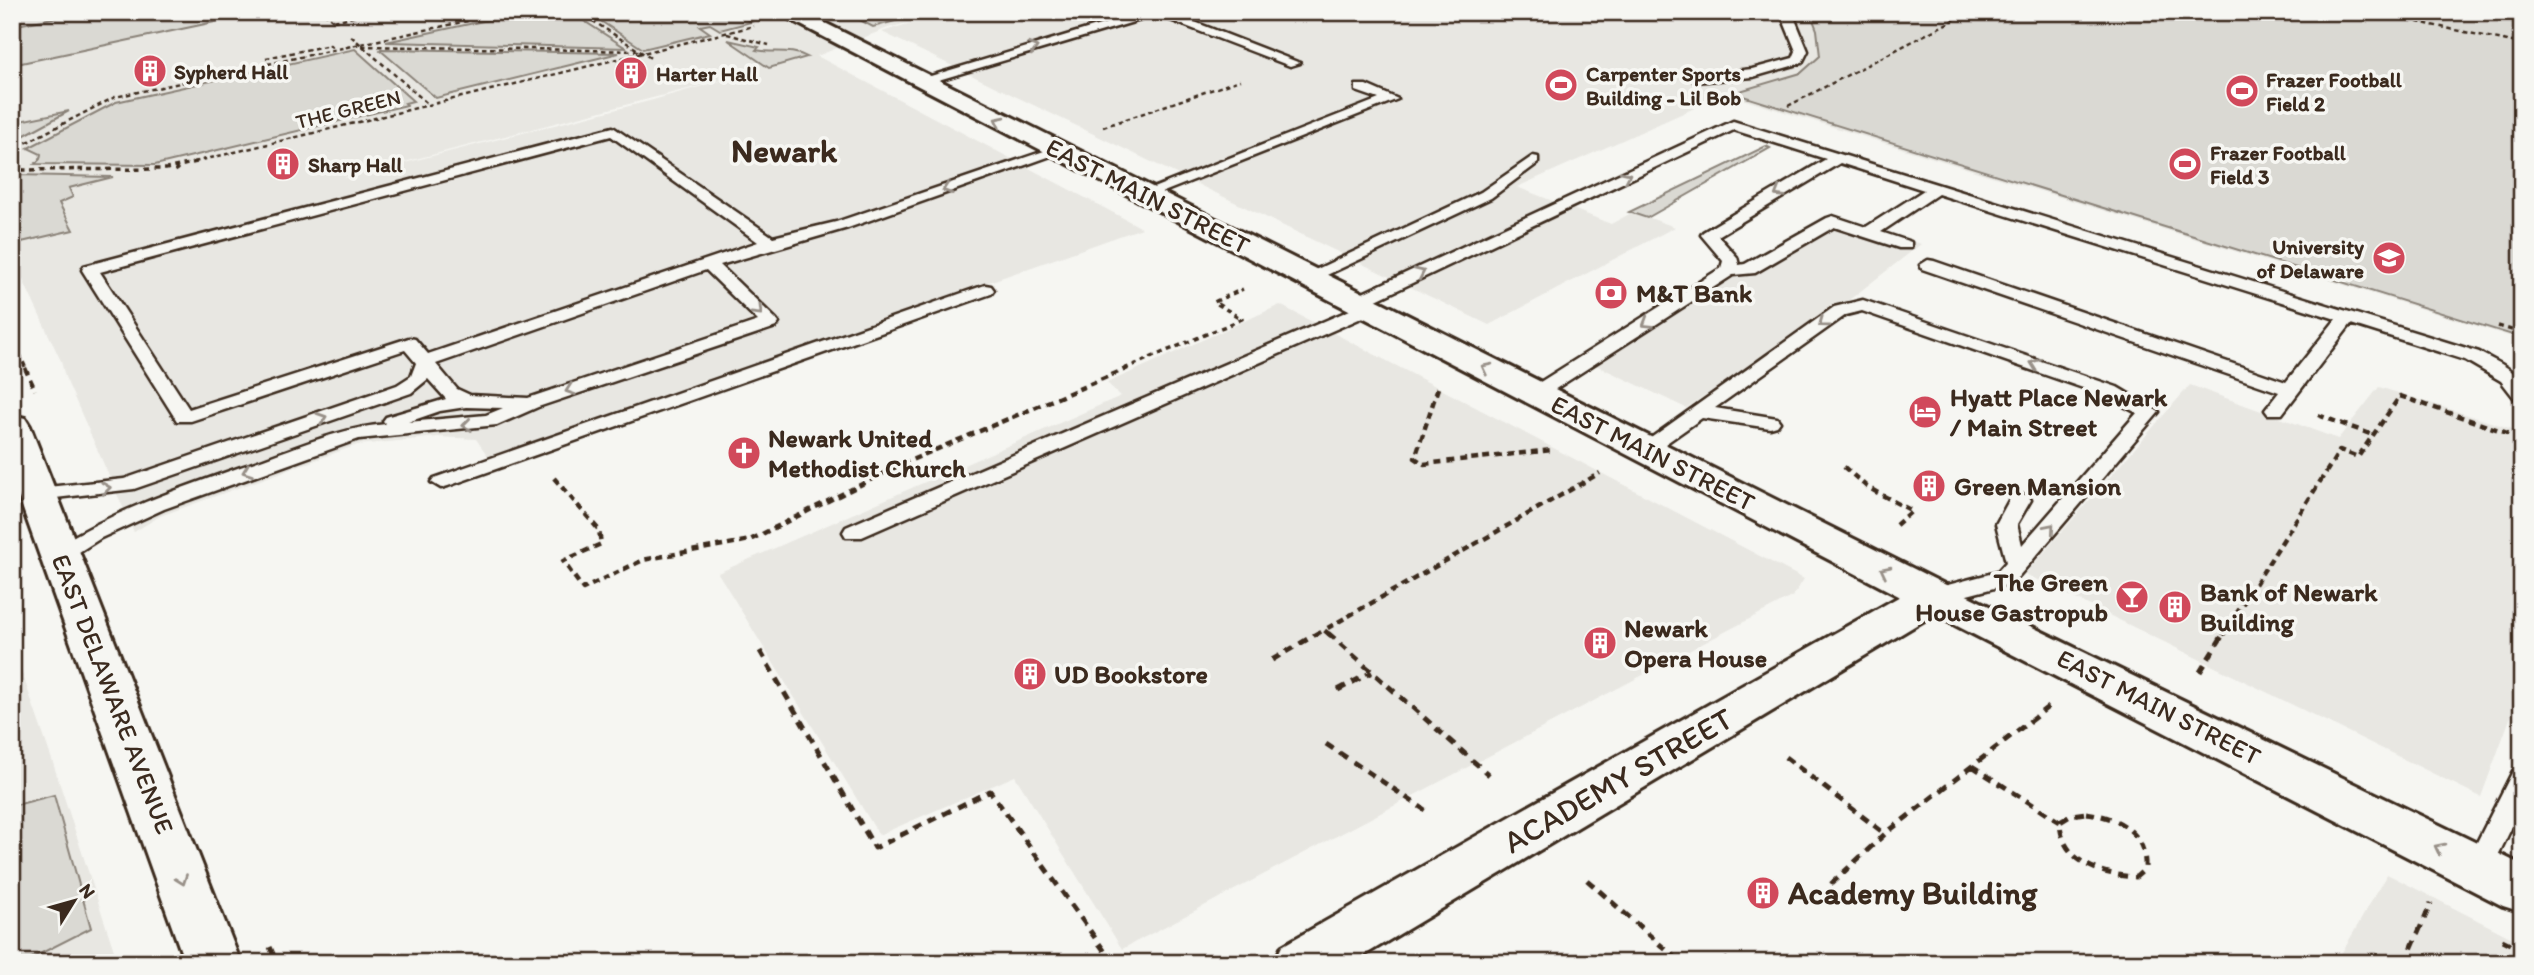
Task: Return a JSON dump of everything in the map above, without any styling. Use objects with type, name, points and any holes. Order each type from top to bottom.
[{"type":"main road","name":"EAST MAIN STREET","points":[[774,18],[920,81],[1933,596],[2522,890]]},
{"type":"main road","name":"EAST DELAWARE AVENUE","points":[[12,426],[213,963]]},
{"type":"main road","name":"ACADEMY STREET","points":[[1301,963],[1889,624],[1933,596]]},
{"type":"lane","points":[[920,81],[1157,12],[1293,63]]},
{"type":"lane","points":[[1699,79],[1763,71],[1798,60],[1802,51],[1786,12]]},
{"type":"lane","points":[[1146,194],[1391,99],[1361,88]]},
{"type":"lane","points":[[854,532],[1364,305],[1733,125],[2472,356],[2501,372],[2522,395]]},
{"type":"lane","points":[[466,401],[450,393],[409,343],[184,417],[90,270],[613,131],[770,243]]},
{"type":"lane","points":[[38,494],[108,488],[140,480],[404,389],[419,379],[426,361],[770,243],[842,225],[1054,149]]},
{"type":"lane","points":[[1729,270],[1731,261],[1709,235],[1838,158]]},
{"type":"lane","points":[[1308,276],[1486,195],[1533,160]]},
{"type":"lane","points":[[1868,233],[1938,187]]},
{"type":"lane","points":[[1535,393],[1729,270],[1749,269],[1833,221],[1905,245]]},
{"type":"lane","points":[[356,433],[490,421],[531,403],[770,323],[709,263]]},
{"type":"lane","points":[[1928,265],[2282,401],[2347,317]]},
{"type":"lane","points":[[441,482],[985,290]]},
{"type":"lane","points":[[1644,450],[1840,311],[1863,305],[2110,391],[2145,408],[2148,416],[2005,578],[1933,596]]},
{"type":"lane","points":[[60,554],[93,533],[156,503],[436,406],[466,401],[531,403]]},
{"type":"lane","points":[[1700,412],[1770,422]]},
{"type":"lane","points":[[2018,564],[2005,525],[2006,517],[2020,500]]},
{"type":"lane","points":[[2479,868],[2522,778]]},
{"type":"path","points":[[324,12],[335,22],[375,12]]},
{"type":"path","points":[[12,150],[102,102],[123,96],[509,12]]},
{"type":"path","points":[[579,12],[652,59]]},
{"type":"path","points":[[900,12],[912,12]]},
{"type":"path","points":[[1800,110],[1787,106],[1969,12]]},
{"type":"path","points":[[2370,12],[2522,44]]},
{"type":"path","name":"THE GREEN","points":[[12,170],[150,171],[175,167],[688,43],[774,18]]},
{"type":"path","points":[[443,19],[450,25]]},
{"type":"path","points":[[351,36],[429,105]]},
{"type":"path","points":[[272,64],[266,58],[330,45],[334,50]]},
{"type":"path","points":[[361,45],[642,52]]},
{"type":"path","points":[[1054,149],[1293,63]]},
{"type":"path","points":[[525,82],[533,88]]},
{"type":"path","points":[[118,89],[123,96]]},
{"type":"path","points":[[329,130],[334,135]]},
{"type":"path","points":[[175,167],[180,176]]},
{"type":"path","points":[[546,469],[599,530],[601,544],[563,561],[583,589],[643,560],[750,540],[902,464],[1242,319],[1214,302],[1246,288]]},
{"type":"path","points":[[2495,325],[2522,333]]},
{"type":"path","points":[[1441,381],[1415,458],[1424,464],[1556,450]]},
{"type":"path","points":[[2200,673],[2340,450],[2358,457],[2400,396],[2522,438]]},
{"type":"path","points":[[2282,401],[2373,435]]},
{"type":"path","points":[[1844,467],[1857,482],[1877,495],[1912,510],[1896,525]]},
{"type":"path","points":[[1272,660],[1607,469]]},
{"type":"path","points":[[1324,630],[1489,775]]},
{"type":"path","points":[[760,651],[875,848],[990,791],[1113,963]]},
{"type":"path","points":[[1338,690],[1372,672]]},
{"type":"path","points":[[1831,884],[1885,834],[2051,704]]},
{"type":"path","points":[[1326,744],[1425,810]]},
{"type":"path","points":[[1785,757],[1885,834]]},
{"type":"path","points":[[1972,766],[2060,822]]},
{"type":"path","points":[[2082,813],[2098,813],[2118,821],[2137,834],[2146,846],[2144,869],[2136,877],[2119,878],[2081,862],[2064,847],[2058,835],[2060,822],[2067,815],[2082,813]]},
{"type":"path","points":[[1587,880],[1681,963]]},
{"type":"path","points":[[2405,963],[2431,903]]},
{"type":"path","points":[[1720,963],[1734,956]]},
{"type":"shaded area","points":[[12,12],[2484,12],[2522,18],[2522,340],[1726,94],[1517,187],[1611,224],[1633,212],[1675,227],[1489,325],[882,32],[923,19],[888,28],[817,56],[1142,228],[490,459],[476,439],[438,437],[357,445],[160,516],[134,532],[65,377],[61,361],[15,263],[12,263]],"holes":[[[738,76],[649,101],[345,178]]]},
{"type":"shaded area","points":[[83,12],[235,14],[224,20],[12,65],[12,26]]},
{"type":"shaded area","points":[[525,12],[570,12],[626,48],[386,42]]},
{"type":"shaded area","points":[[587,12],[733,12],[751,22],[720,30],[710,24],[700,26],[710,33],[643,49]]},
{"type":"shaded area","points":[[845,12],[929,12],[873,27]]},
{"type":"shaded area","name":"University of Delaware","points":[[1810,12],[2456,12],[2522,23],[2522,338],[1733,93],[1801,73],[1820,56],[1817,30]]},
{"type":"shaded area","points":[[728,40],[759,47],[756,50],[795,53],[807,57],[769,68]]},
{"type":"shaded area","points":[[355,49],[413,101],[405,103],[407,105],[155,165],[35,164],[41,154],[28,148],[116,102]]},
{"type":"shaded area","points":[[381,49],[619,53],[436,98]]},
{"type":"shaded area","points":[[12,108],[20,121],[69,111],[12,142]]},
{"type":"shaded area","points":[[1766,146],[1770,148],[1647,218],[1629,212]]},
{"type":"shaded area","points":[[12,177],[113,177],[69,188],[73,197],[59,203],[73,230],[13,244]]},
{"type":"shaded area","points":[[1830,214],[1921,244],[1849,300],[1686,408],[1579,357],[1760,259]]},
{"type":"shaded area","points":[[1280,305],[1804,579],[1793,596],[1122,949],[1015,776],[879,835],[718,573],[1121,396],[1107,383]]},
{"type":"shaded area","points":[[2190,385],[2338,439],[2379,387],[2522,432],[2522,686],[2481,797],[2025,574]]},
{"type":"shaded area","points":[[12,644],[51,757],[118,963],[12,963]]},
{"type":"shaded area","points":[[54,795],[91,928],[22,963],[12,963],[12,806]]},
{"type":"shaded area","points":[[2387,874],[2522,943],[2522,963],[2336,963]]},
{"type":"place","name":"Sypherd Hall","points":[[150,71]]},
{"type":"place","name":"Harter Hall","points":[[631,73]]},
{"type":"place","name":"Carpenter Sports Building - Lil Bob","points":[[1561,85]]},
{"type":"place","name":"Frazer Football Field 2","points":[[2242,91]]},
{"type":"place","name":"Sharp Hall","points":[[283,164]]},
{"type":"place","name":"Frazer Football Field 3","points":[[2185,164]]},
{"type":"place","name":"University of Delaware","points":[[2389,258]]},
{"type":"place","name":"M&T Bank","points":[[1611,293]]},
{"type":"place","name":"Hyatt Place Newark / Main Street","points":[[1925,412]]},
{"type":"place","name":"Newark United Methodist Church","points":[[744,453]]},
{"type":"place","name":"Green Mansion","points":[[1929,486]]},
{"type":"place","name":"The Green House Gastropub","points":[[2132,597]]},
{"type":"place","name":"Bank of Newark Building","points":[[2175,607]]},
{"type":"place","name":"Newark Opera House","points":[[1600,643]]},
{"type":"place","name":"UD Bookstore","points":[[1030,674]]},
{"type":"place","name":"Academy Building","points":[[1763,893]]},
{"type":"district","name":"Newark","points":[[784,150]]}]
